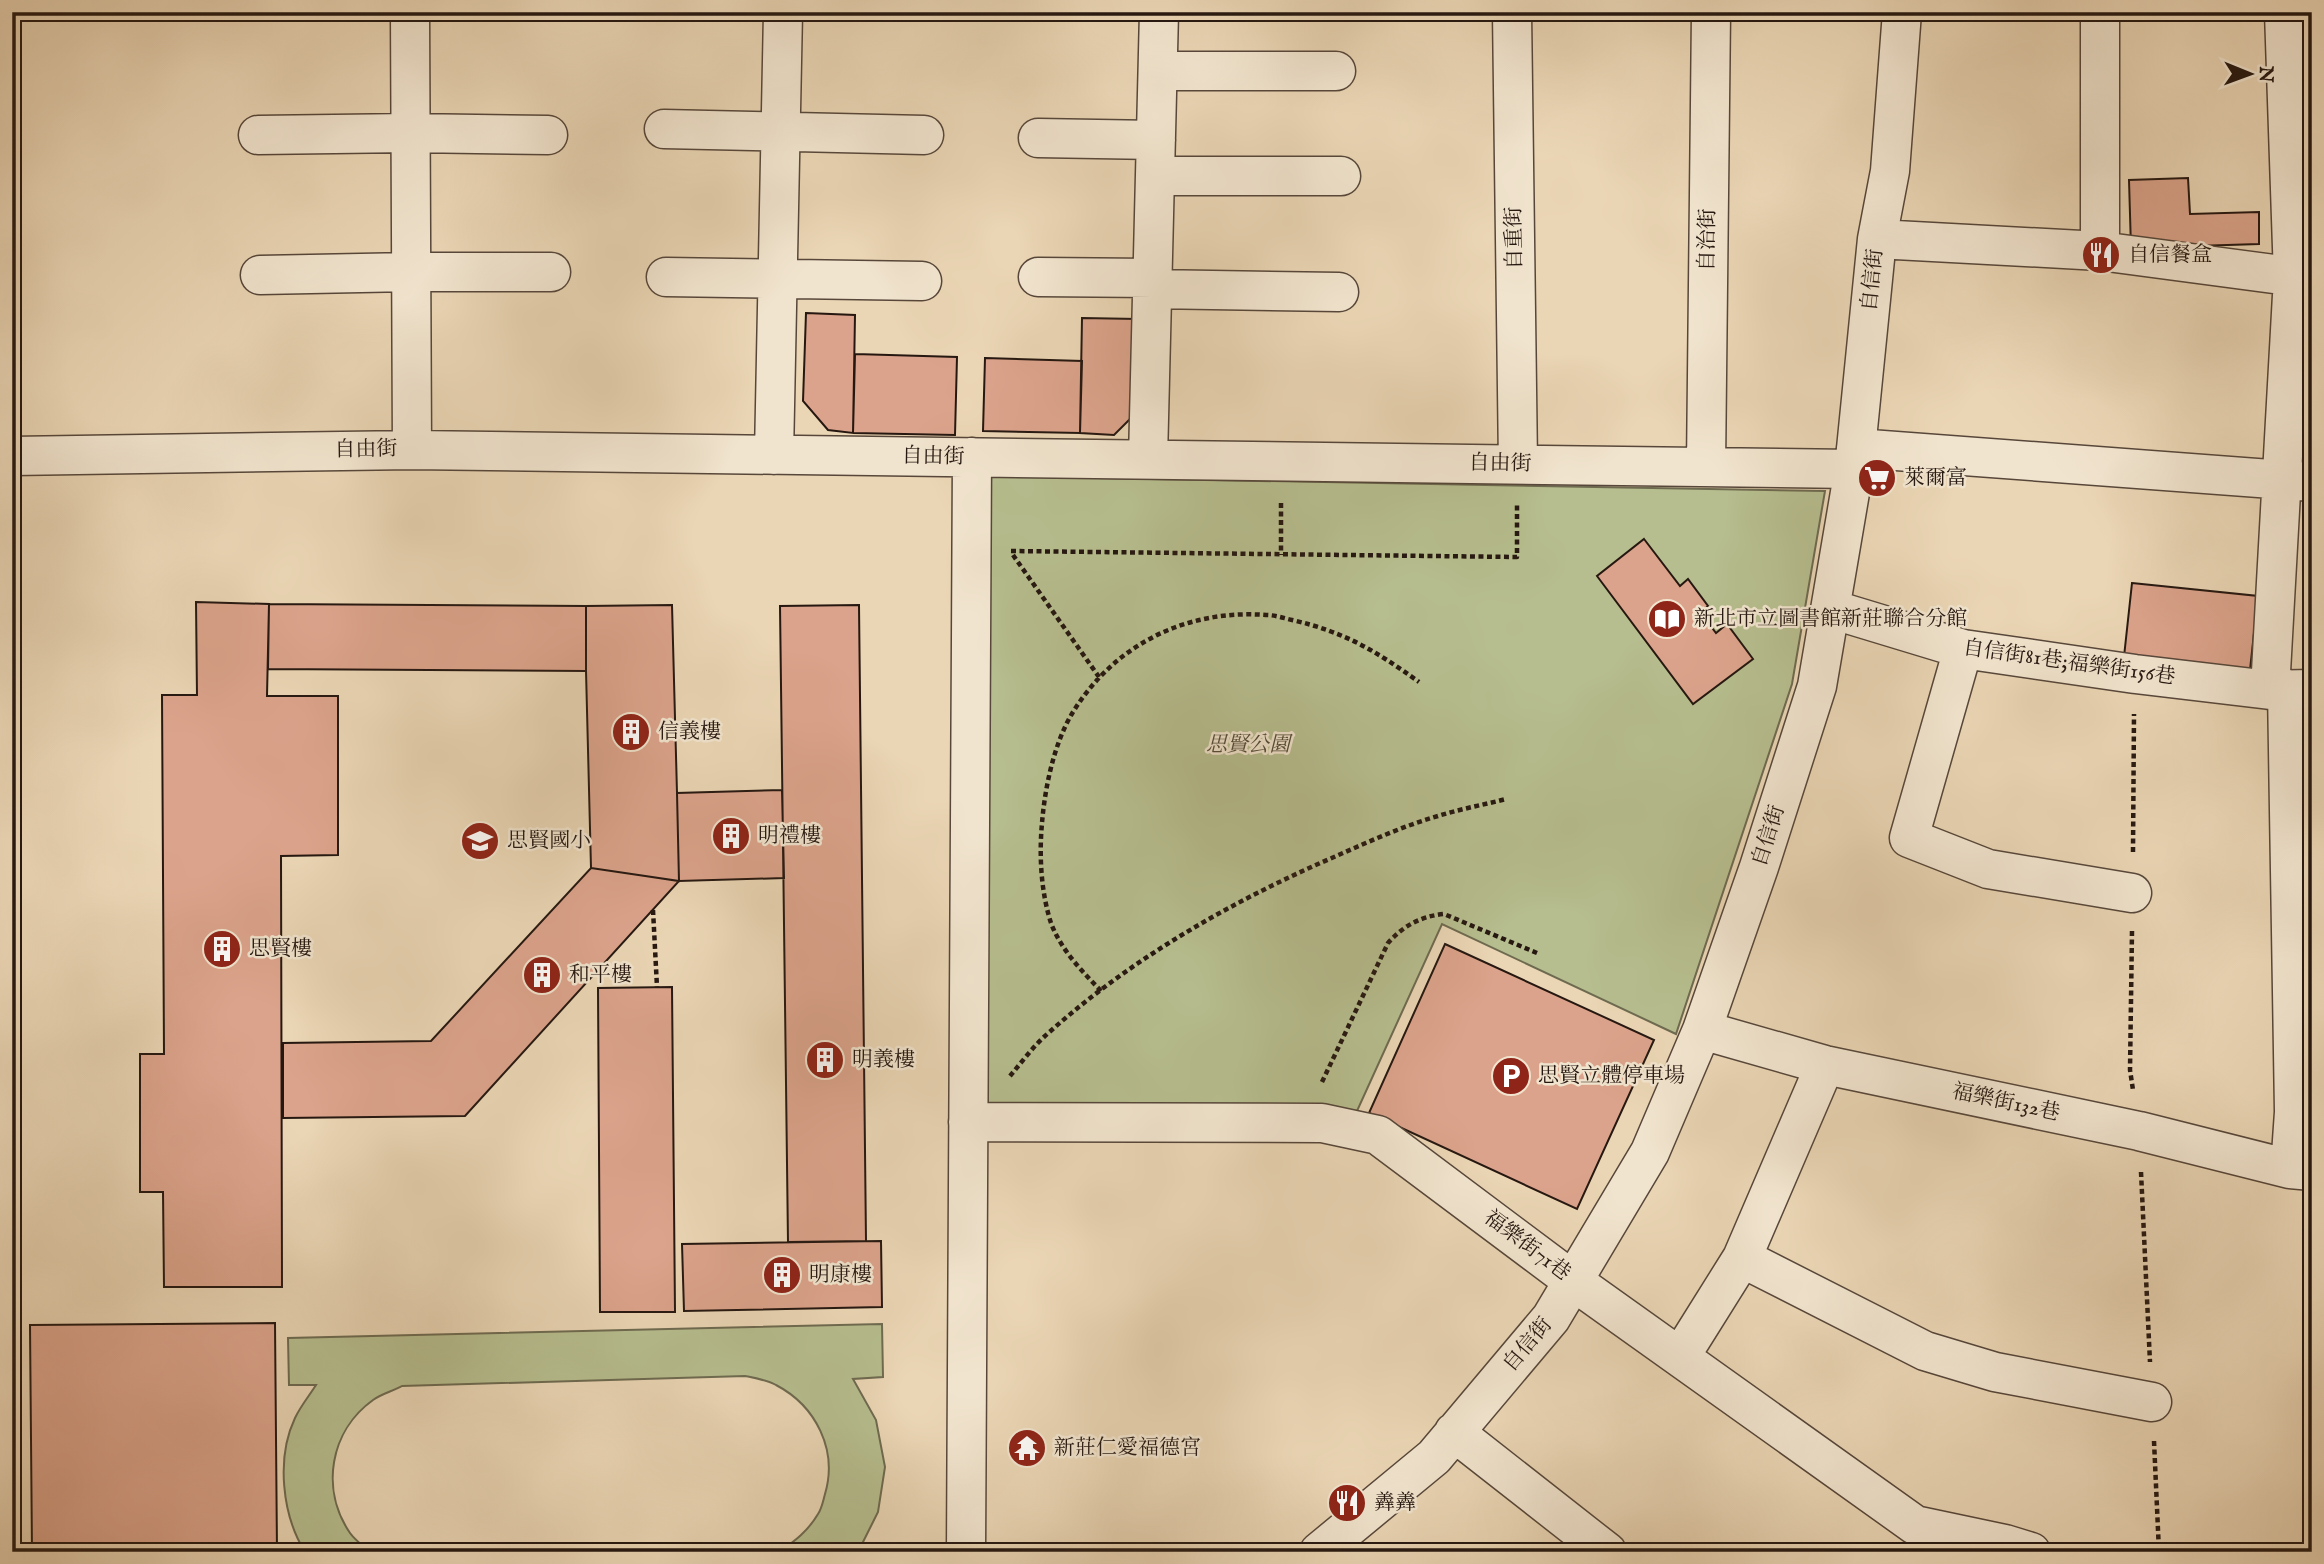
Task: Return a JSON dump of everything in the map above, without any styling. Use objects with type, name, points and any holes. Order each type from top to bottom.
[{"type":"street","points":[[410,12],[412,450]]},
{"type":"street","points":[[774,455],[783,12]]},
{"type":"street","points":[[1148,459],[1159,12]]},
{"type":"street","name":"自重街","points":[[1512,12],[1518,464]]},
{"type":"street","name":"自治街","points":[[1706,467],[1711,12]]},
{"type":"street","name":"自信街","points":[[1336,1547],[1434,1457],[1551,1318],[1650,1152],[1702,1030],[1759,867],[1817,685],[1855,458],[1877,239],[1890,171],[1902,12]]},
{"type":"street","points":[[2100,12],[2100,251]]},
{"type":"street","points":[[2284,12],[2302,278],[2290,689],[2294,1112],[2301,1170]]},
{"type":"street","points":[[1158,71],[1336,71]]},
{"type":"street","points":[[664,129],[924,135]]},
{"type":"street","points":[[258,135],[548,135]]},
{"type":"street","points":[[1038,138],[1155,158],[1341,176]]},
{"type":"street","points":[[1877,239],[2100,251],[2302,278]]},
{"type":"street","points":[[260,275],[551,272]]},
{"type":"street","points":[[666,277],[922,281]]},
{"type":"street","points":[[1038,277],[1339,292]]},
{"type":"street","name":"自由街","points":[[12,456],[412,450],[1706,467],[1855,458],[2296,482]]},
{"type":"street","points":[[966,1552],[972,457]]},
{"type":"street","name":"自信街81巷;福樂街156巷","points":[[1831,608],[1963,649],[2134,674],[2290,689]]},
{"type":"street","points":[[1963,649],[1909,838],[1988,869],[2132,893]]},
{"type":"street","name":"福樂街132巷","points":[[1702,1030],[1825,1065],[2139,1131],[2301,1170]]},
{"type":"street","points":[[1680,1357],[1742,1258],[1825,1065]]},
{"type":"street","name":"福樂街71巷","points":[[968,1122],[1322,1122],[1378,1135],[1573,1281],[1680,1357],[1914,1538],[2005,1544],[2031,1552]]},
{"type":"street","points":[[1742,1258],[1925,1352],[1995,1372],[2152,1402]]},
{"type":"street","points":[[1454,1433],[1607,1552]]},
{"type":"path","points":[[1281,462],[1281,555]]},
{"type":"path","points":[[1010,551],[1517,557],[1518,464]]},
{"type":"path","points":[[1010,551],[1010,565]]},
{"type":"path","points":[[1010,551],[1099,677]]},
{"type":"path","points":[[1101,991],[1073,961],[1052,924],[1042,878],[1041,838],[1044,793],[1053,759],[1072,713],[1099,677],[1134,647],[1174,626],[1222,615],[1268,615],[1322,627],[1374,650],[1419,682]]},
{"type":"path","points":[[1007,1080],[1044,1037],[1101,991],[1161,948],[1226,909],[1292,875],[1362,845],[1436,816],[1506,799]]},
{"type":"path","points":[[653,909],[657,988]]},
{"type":"path","points":[[1310,1082],[1323,1082],[1388,943],[1400,930],[1429,915],[1444,914],[1537,953]]},
{"type":"path","points":[[1007,1066],[1007,1080]]},
{"type":"path","points":[[1007,1080],[1020,1080]]},
{"type":"green space","name":"思賢公園","points":[[984,476],[1825,491],[1792,684],[1676,1034],[1442,924],[1357,1111],[982,1108]]},
{"type":"green space","points":[[882,1324],[883,1377],[853,1379],[876,1420],[885,1467],[878,1512],[858,1552],[779,1552],[805,1531],[820,1509],[828,1478],[826,1446],[813,1417],[790,1394],[769,1382],[745,1376],[402,1386],[376,1398],[358,1413],[339,1444],[334,1462],[335,1498],[341,1516],[352,1536],[370,1552],[305,1552],[291,1521],[284,1486],[285,1451],[295,1418],[316,1385],[289,1385],[288,1338]]},
{"type":"building","points":[[2188,178],[2190,214],[2259,212],[2259,244],[2131,248],[2129,180]]},
{"type":"building","points":[[806,313],[855,315],[853,433],[828,430],[803,401]]},
{"type":"building","points":[[1082,318],[1138,319],[1136,413],[1114,435],[1080,433]]},
{"type":"building","points":[[855,354],[957,357],[955,435],[853,433]]},
{"type":"building","points":[[985,358],[1082,361],[1080,433],[983,431]]},
{"type":"building","name":"新北市立圖書館新莊聯合分館","points":[[1644,539],[1680,586],[1688,579],[1708,606],[1701,613],[1716,633],[1727,624],[1753,659],[1693,704],[1597,576]]},
{"type":"building","points":[[2132,583],[2258,596],[2249,679],[2123,666]]},
{"type":"building","name":"思賢樓","points":[[196,602],[269,604],[267,696],[338,696],[338,855],[281,856],[282,1287],[164,1287],[163,1192],[140,1192],[140,1054],[164,1054],[162,695],[197,695]]},
{"type":"building","points":[[269,604],[586,606],[586,671],[268,669]]},
{"type":"building","name":"信義樓","points":[[672,605],[679,881],[591,868],[586,671],[586,606]]},
{"type":"building","name":"明義樓","points":[[859,605],[866,1241],[788,1242],[780,606]]},
{"type":"building","name":"明禮樓","points":[[782,790],[784,878],[679,881],[677,793]]},
{"type":"building","name":"和平樓","points":[[591,868],[679,881],[465,1116],[283,1118],[283,1043],[431,1041]]},
{"type":"building","name":"思賢立體停車場","points":[[1445,944],[1654,1040],[1577,1209],[1369,1113]]},
{"type":"building","points":[[672,987],[675,1312],[600,1312],[598,988]]},
{"type":"building","name":"明康樓","points":[[881,1241],[882,1307],[684,1311],[682,1244]]},
{"type":"building","points":[[275,1323],[277,1552],[32,1552],[30,1325]]},
{"type":"place","name":"自信餐盒","points":[[2101,255]]},
{"type":"place","name":"萊爾富","points":[[1877,478]]},
{"type":"place","name":"新北市立圖書館新莊聯合分館","points":[[1667,619]]},
{"type":"place","name":"信義樓","points":[[631,732]]},
{"type":"place","name":"明禮樓","points":[[731,836]]},
{"type":"place","name":"思賢國小","points":[[480,841]]},
{"type":"place","name":"思賢樓","points":[[222,949]]},
{"type":"place","name":"和平樓","points":[[542,975]]},
{"type":"place","name":"明義樓","points":[[825,1060]]},
{"type":"place","name":"思賢立體停車場","points":[[1511,1076]]},
{"type":"place","name":"明康樓","points":[[782,1275]]},
{"type":"place","name":"新莊仁愛福德宮","points":[[1027,1448]]},
{"type":"place","name":"羴羴","points":[[1347,1503]]}]
